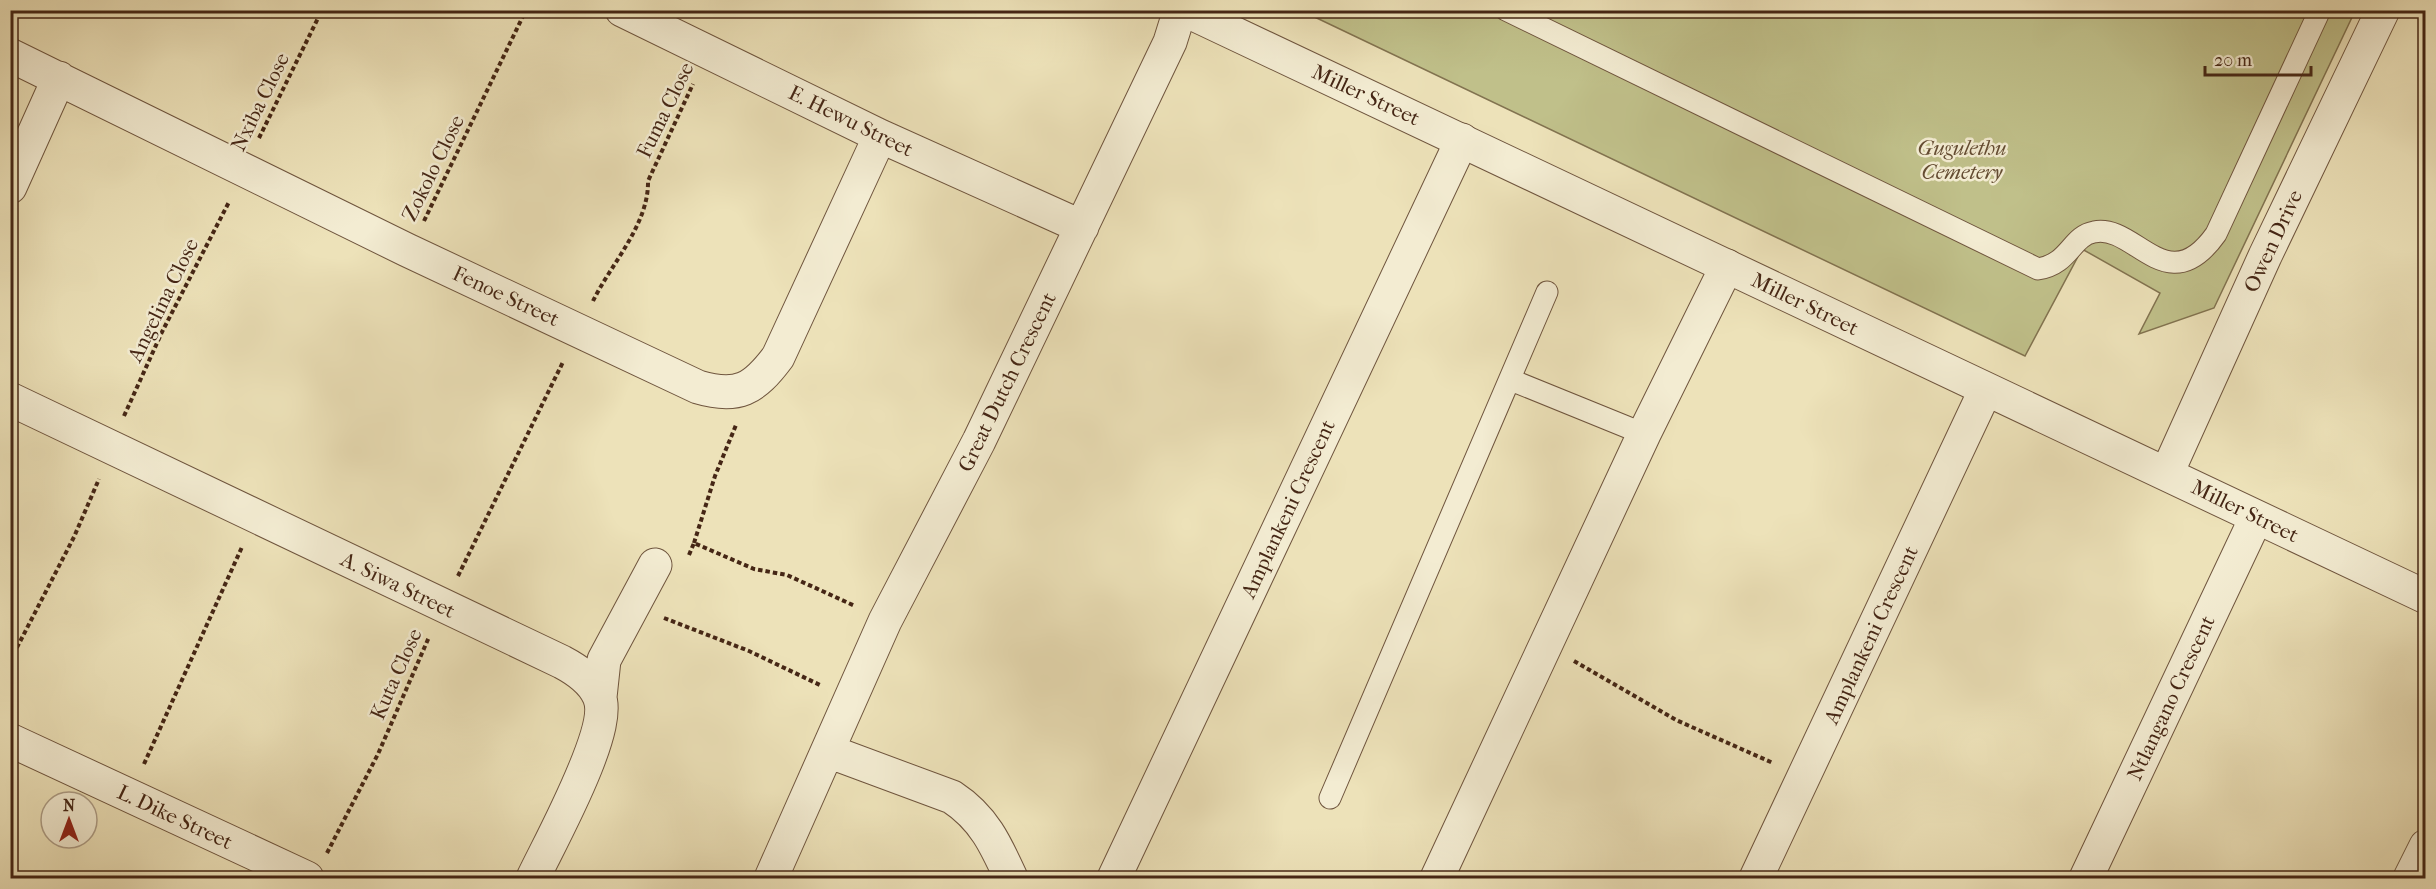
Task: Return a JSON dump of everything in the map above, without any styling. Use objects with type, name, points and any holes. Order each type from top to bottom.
[{"type":"street","name":"E. Hewu Street","points":[[622,10],[880,136],[1082,227]]},
{"type":"street","name":"Great Dutch Crescent","points":[[771,879],[885,621],[979,441],[1170,42],[1180,10]]},
{"type":"street","name":"Miller Street","points":[[1185,10],[1727,266],[1985,391],[2167,473],[2256,518],[2426,597]]},
{"type":"street","name":"Owen Drive","points":[[2167,473],[2265,256],[2383,10]]},
{"type":"street","name":"Fenoe Street","points":[[10,55],[407,250],[698,387],[725,393],[738,391]]},
{"type":"street","points":[[10,187],[59,78]]},
{"type":"street","points":[[738,391],[761,379],[778,357],[880,136]]},
{"type":"street","name":"Amplankeni Crescent","points":[[1114,879],[1462,140]]},
{"type":"street","points":[[1437,879],[1644,434],[1727,266]]},
{"type":"street","name":"Amplankeni Crescent","points":[[1756,879],[1985,391]]},
{"type":"street","name":"A. Siwa Street","points":[[10,399],[562,662],[589,681],[600,697]]},
{"type":"street","name":"Ntlangano Crescent","points":[[2086,879],[2256,518]]},
{"type":"street","points":[[532,879],[593,751],[600,724],[604,660],[655,565]]},
{"type":"street","name":"L. Dike Street","points":[[10,740],[129,796],[316,867]]},
{"type":"street","points":[[828,751],[952,797],[969,808],[992,836],[1011,879]]},
{"type":"street","points":[[2410,879],[2426,846]]},
{"type":"lane","points":[[1506,10],[2038,269],[2053,266],[2067,255],[2080,238],[2094,232],[2119,238],[2156,259],[2175,262],[2191,258],[2205,250],[2216,234],[2319,10]]},
{"type":"lane","points":[[1330,798],[1547,292]]},
{"type":"lane","points":[[1511,380],[1644,434]]},
{"type":"path","name":"Nxiba Close","points":[[245,170],[322,10]]},
{"type":"path","name":"Zokolo Close","points":[[421,226],[526,10]]},
{"type":"path","name":"Fuma Close","points":[[578,330],[606,274],[629,239],[648,198],[648,181],[710,51]]},
{"type":"path","name":"Angelina Close","points":[[10,662],[74,537],[162,332],[245,170]]},
{"type":"path","name":"Kuta Close","points":[[316,867],[378,754],[443,607],[578,330]]},
{"type":"path","points":[[655,565],[681,573],[738,419],[738,391]]},
{"type":"path","points":[[129,796],[256,516]]},
{"type":"path","points":[[693,543],[754,569],[787,575],[885,621]]},
{"type":"path","points":[[633,605],[749,651],[851,698]]},
{"type":"path","points":[[1571,659],[1676,720],[1774,763]]},
{"type":"green space","name":"Gugulethu Cemetery","points":[[1302,11],[2355,11],[2214,308],[2139,334],[2160,293],[2082,249],[2025,356]]}]
